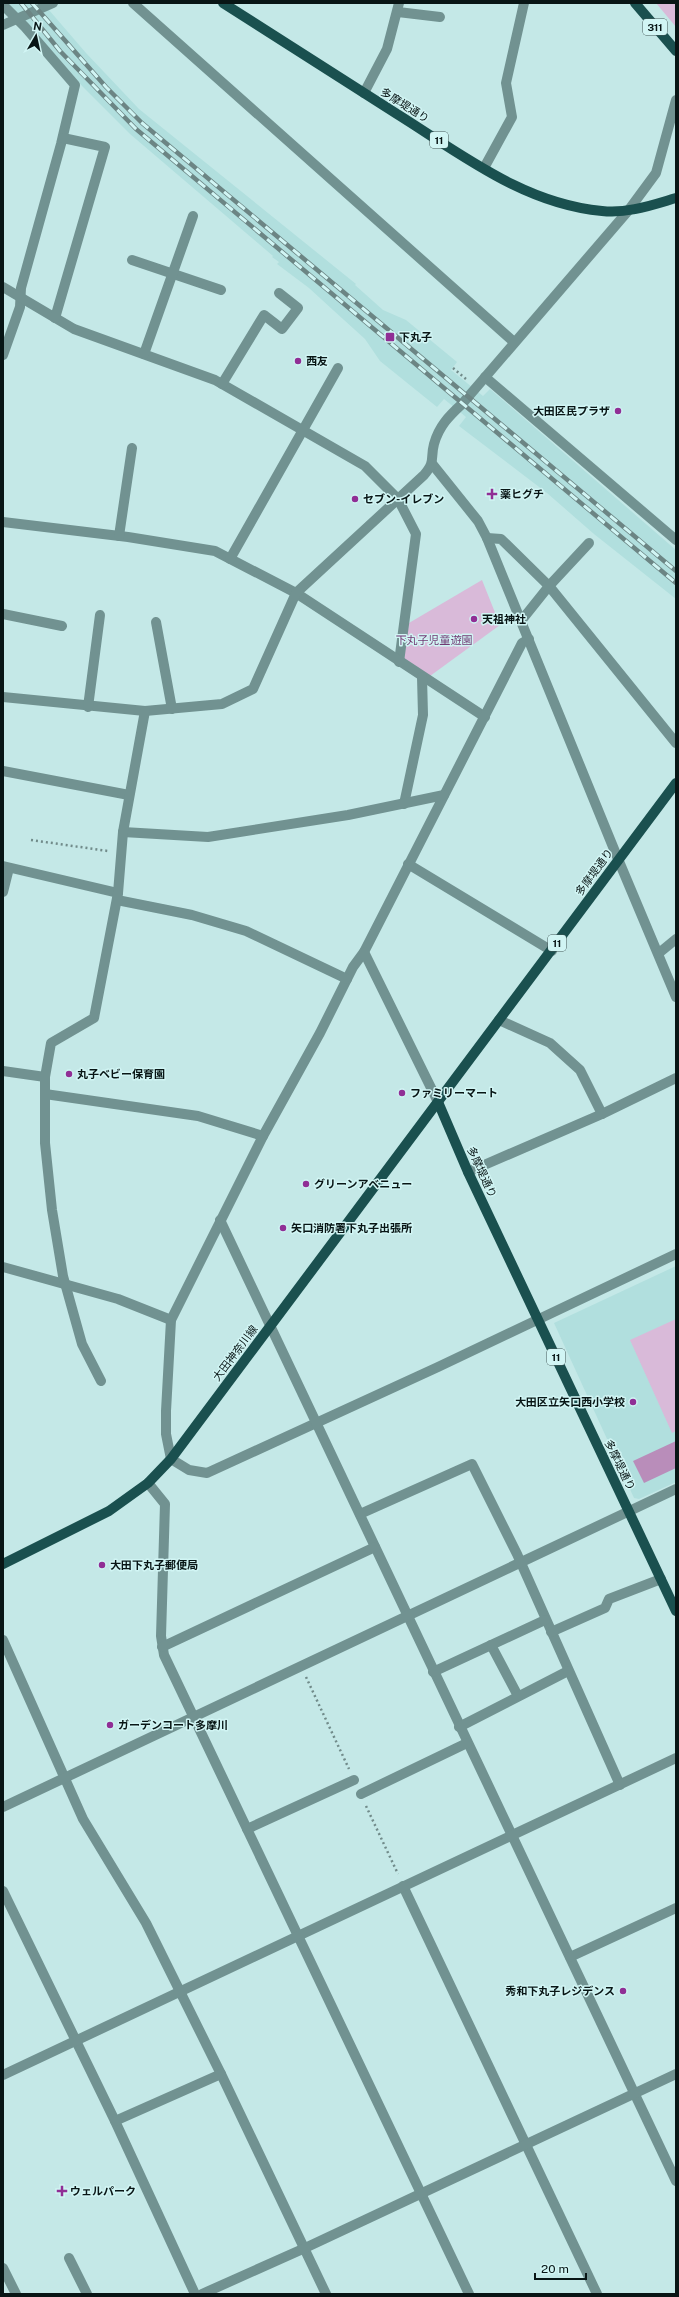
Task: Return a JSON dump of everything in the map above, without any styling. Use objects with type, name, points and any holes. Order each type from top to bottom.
[{"type":"main road","name":"多摩堤通り","points":[[223,3],[484,168],[526,192],[556,203],[603,211],[628,211],[676,198]]},
{"type":"main road","name":"311","points":[[635,3],[676,51]]},
{"type":"main road","name":"多摩堤通り","points":[[676,783],[438,1102],[468,1172],[676,1611]]},
{"type":"main road","name":"大田神奈川線","points":[[3,1563],[109,1511],[148,1483],[171,1459],[438,1102]]},
{"type":"street","points":[[3,24],[54,3]]},
{"type":"street","points":[[133,3],[514,342]]},
{"type":"street","points":[[484,168],[512,117],[506,83],[524,3]]},
{"type":"street","points":[[3,5],[15,19],[25,27],[75,85],[63,138],[21,288],[20,307],[3,355]]},
{"type":"street","points":[[364,93],[388,49],[398,8],[440,17]]},
{"type":"street","points":[[676,100],[656,172],[628,211],[476,388],[443,422],[434,445],[433,465],[478,521],[487,538],[676,997]]},
{"type":"street","points":[[55,318],[105,147],[63,138]]},
{"type":"street","points":[[144,354],[193,216]]},
{"type":"street","points":[[132,260],[221,290]]},
{"type":"street","points":[[3,287],[74,329],[222,384],[365,466],[398,500],[416,534],[399,662]]},
{"type":"street","points":[[222,384],[264,315],[282,329],[298,308],[279,293]]},
{"type":"street","points":[[230,559],[338,368]]},
{"type":"street","points":[[485,376],[676,540]]},
{"type":"street","points":[[119,536],[132,448]]},
{"type":"street","points":[[3,697],[145,711],[222,704],[253,689],[296,593],[398,500],[433,465]]},
{"type":"street","points":[[3,522],[119,536],[215,550],[296,593],[485,717]]},
{"type":"street","points":[[487,538],[501,539],[549,586],[676,743]]},
{"type":"street","points":[[521,621],[549,586],[589,543]]},
{"type":"street","points":[[3,614],[62,626]]},
{"type":"street","points":[[88,706],[100,615]]},
{"type":"street","points":[[156,622],[172,709]]},
{"type":"street","points":[[528,639],[522,643],[364,952],[347,979],[320,1033],[263,1136],[171,1320],[166,1419],[166,1434],[171,1459],[189,1470],[207,1473],[676,1254]]},
{"type":"street","points":[[404,804],[423,715],[422,676]]},
{"type":"street","points":[[101,1381],[82,1344],[66,1284],[51,1203],[45,1143],[45,1077],[51,1043],[94,1018],[118,896],[123,832],[145,711]]},
{"type":"street","points":[[3,771],[129,795]]},
{"type":"street","points":[[123,832],[208,837],[444,796]]},
{"type":"street","points":[[408,864],[552,951]]},
{"type":"street","points":[[3,892],[6,867],[246,930],[347,979]]},
{"type":"street","points":[[659,953],[676,939]]},
{"type":"street","points":[[364,952],[438,1102]]},
{"type":"street","points":[[499,1020],[550,1043],[580,1070],[602,1114]]},
{"type":"street","points":[[3,1071],[45,1077]]},
{"type":"street","points":[[468,1172],[602,1114],[676,1078]]},
{"type":"street","points":[[45,1094],[198,1116],[263,1136]]},
{"type":"street","points":[[220,1220],[317,1422],[459,1727],[676,2181]]},
{"type":"street","points":[[3,1267],[118,1300],[171,1320]]},
{"type":"street","points":[[360,1514],[472,1464],[520,1563],[620,1785]]},
{"type":"street","points":[[148,1483],[166,1504],[162,1647],[297,1936],[469,2294]]},
{"type":"street","points":[[3,1807],[676,1489]]},
{"type":"street","points":[[162,1647],[375,1547]]},
{"type":"street","points":[[551,1632],[605,1608],[609,1599],[661,1579]]},
{"type":"street","points":[[433,1672],[545,1620]]},
{"type":"street","points":[[3,1640],[66,1778],[83,1819],[146,1923],[221,2074],[326,2294]]},
{"type":"street","points":[[491,1645],[518,1696]]},
{"type":"street","points":[[459,1727],[568,1671]]},
{"type":"street","points":[[361,1794],[467,1743]]},
{"type":"street","points":[[3,2074],[676,1758]]},
{"type":"street","points":[[247,1829],[354,1780]]},
{"type":"street","points":[[403,1886],[597,2294]]},
{"type":"street","points":[[3,1891],[115,2121],[195,2294]]},
{"type":"street","points":[[570,1957],[676,1908]]},
{"type":"street","points":[[115,2121],[221,2074]]},
{"type":"street","points":[[202,2294],[305,2248],[676,2074]]},
{"type":"street","points":[[70,2258],[87,2294]]},
{"type":"street","points":[[3,2268],[16,2294]]},
{"type":"path","points":[[453,368],[476,388]]},
{"type":"path","points":[[31,840],[116,852]]},
{"type":"shaded area","points":[[7,3],[43,3],[86,53],[139,109],[356,284],[355,285],[383,310],[406,320],[457,362],[451,370],[483,396],[490,389],[676,550],[676,599],[594,534],[547,493],[459,426],[466,417],[444,399],[437,407],[380,361],[365,339],[309,288],[277,264],[279,262],[272,257],[273,256],[130,134],[83,87],[31,27]]},
{"type":"shaded area","name":"大田区立矢口西小学校","points":[[676,1266],[676,1482],[639,1499],[634,1498],[554,1323]]},
{"type":"shaded area","points":[[676,1441],[676,1468],[644,1483],[633,1461]]},
{"type":"green space","points":[[656,3],[676,3],[676,27]]},
{"type":"green space","name":"下丸子児童遊園","points":[[482,580],[500,625],[430,676],[404,659],[409,623]]},
{"type":"green space","points":[[676,1319],[676,1431],[672,1433],[630,1340]]},
{"type":"railway","points":[[21,3],[60,51],[136,129],[676,583]]},
{"type":"railway","points":[[32,3],[106,87],[142,123],[676,571]]},
{"type":"place","name":"下丸子","points":[[390,337]]},
{"type":"place","name":"西友","points":[[298,361]]},
{"type":"place","name":"大田区民プラザ","points":[[618,411]]},
{"type":"place","name":"薬ヒグチ","points":[[492,494]]},
{"type":"place","name":"セブン-イレブン","points":[[355,499]]},
{"type":"place","name":"天祖神社","points":[[474,619]]},
{"type":"place","name":"丸子ベビー保育園","points":[[69,1074]]},
{"type":"place","name":"ファミリーマート","points":[[402,1093]]},
{"type":"place","name":"グリーンアベニュー","points":[[306,1184]]},
{"type":"place","name":"矢口消防署下丸子出張所","points":[[283,1228]]},
{"type":"place","name":"大田区立矢口西小学校","points":[[633,1402]]},
{"type":"place","name":"大田下丸子郵便局","points":[[102,1565]]},
{"type":"place","name":"ガーデンコート多摩川","points":[[110,1725]]},
{"type":"place","name":"秀和下丸子レジデンス","points":[[623,1991]]},
{"type":"place","name":"ウェルパーク","points":[[62,2191]]}]
